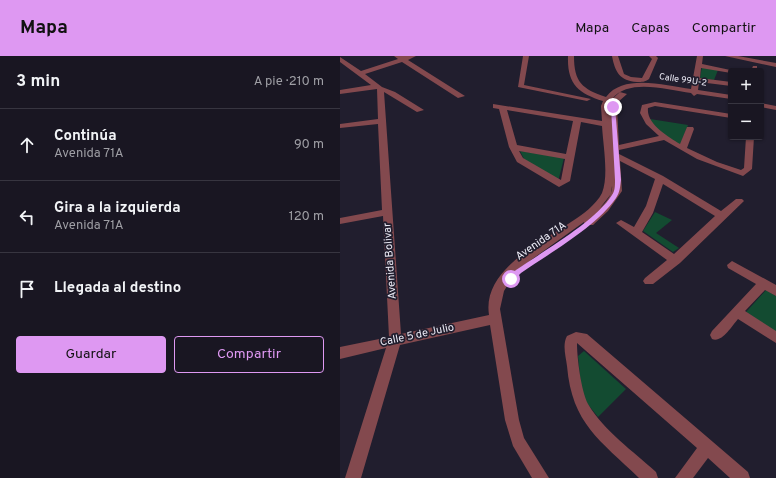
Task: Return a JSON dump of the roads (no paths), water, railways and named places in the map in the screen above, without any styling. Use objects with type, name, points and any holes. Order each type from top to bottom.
[{"type":"street","points":[[360,74],[400,58],[412,56]]},
{"type":"street","points":[[526,56],[520,86],[587,99]]},
{"type":"street","points":[[571,56],[570,70],[576,84],[592,95],[610,101]]},
{"type":"street","points":[[615,56],[617,72],[622,76],[645,85],[655,58],[652,56]]},
{"type":"street","points":[[694,93],[695,79],[700,56]]},
{"type":"street","points":[[728,56],[776,65]]},
{"type":"street","points":[[400,58],[461,96]]},
{"type":"street","points":[[340,59],[379,87],[393,93],[420,110]]},
{"type":"street","points":[[698,65],[728,70]]},
{"type":"street","points":[[695,79],[728,84]]},
{"type":"street","points":[[561,93],[576,84]]},
{"type":"street","name":"Calle 99U-2","points":[[610,101],[634,87],[645,85],[728,99]]},
{"type":"street","points":[[340,92],[379,87]]},
{"type":"street","name":"Avenida Bolivar","points":[[353,478],[395,340],[379,87]]},
{"type":"street","name":"Calle 99U-2","points":[[694,93],[728,97]]},
{"type":"street","name":"Avenida 71A","points":[[494,319],[496,298],[518,272],[592,220],[614,197],[617,191],[618,180],[612,153],[610,101]]},
{"type":"street","points":[[764,102],[776,104]]},
{"type":"street","points":[[728,115],[660,104],[645,107],[644,113],[645,118],[663,138],[733,171],[743,173],[748,169],[750,140]]},
{"type":"street","points":[[764,106],[776,108]]},
{"type":"street","points":[[577,121],[565,181],[559,184],[523,164],[513,147],[499,107],[577,121],[610,125]]},
{"type":"street","points":[[340,126],[380,121]]},
{"type":"street","points":[[682,148],[690,129]]},
{"type":"street","points":[[612,153],[663,138]]},
{"type":"street","points":[[513,147],[569,157]]},
{"type":"street","points":[[612,153],[660,178],[721,215]]},
{"type":"street","points":[[636,232],[646,220],[652,207],[660,178]]},
{"type":"street","points":[[649,282],[676,260],[721,215],[739,201]]},
{"type":"street","points":[[340,221],[386,212]]},
{"type":"street","points":[[621,223],[676,260]]},
{"type":"street","points":[[732,265],[776,292]]},
{"type":"street","points":[[716,335],[738,313],[763,284]]},
{"type":"street","points":[[738,313],[776,338]]},
{"type":"street","points":[[494,319],[512,420],[518,441],[541,478]]},
{"type":"street","name":"Calle 5 de Julio","points":[[340,353],[494,319]]},
{"type":"street","points":[[650,478],[593,422],[584,409],[578,394],[571,347],[571,340],[576,337],[583,338],[706,448],[742,478]]},
{"type":"street","points":[[684,478],[706,448]]}]
